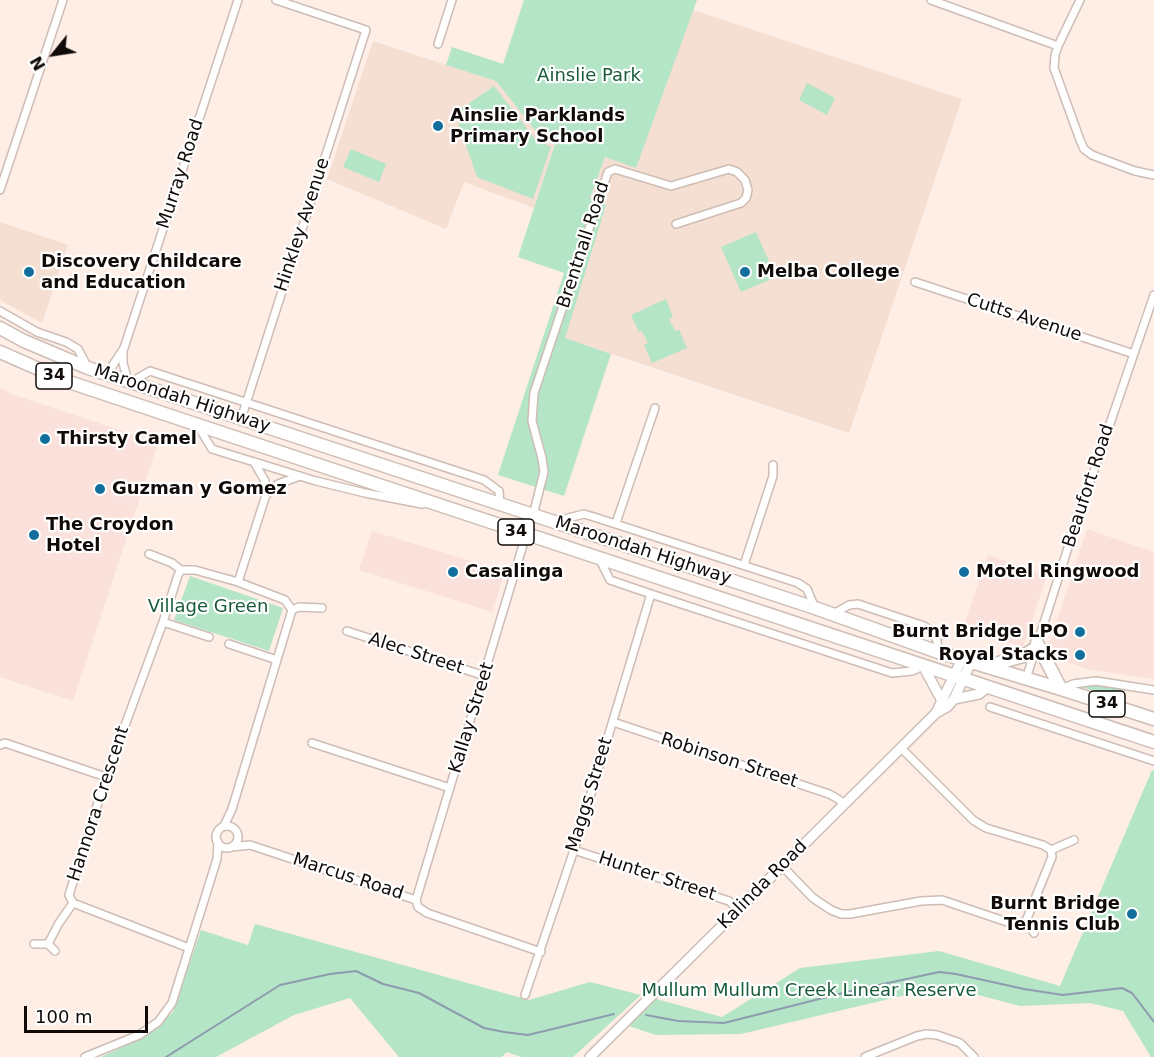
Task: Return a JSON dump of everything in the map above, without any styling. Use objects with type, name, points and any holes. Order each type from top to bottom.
[{"type":"highway","name":"Maroondah Highway","points":[[0,328],[24,341],[88,368],[833,614],[938,652],[1154,719]]},
{"type":"highway","name":"Maroondah Highway","points":[[0,352],[66,381],[1154,742]]},
{"type":"highway","points":[[109,375],[109,395]]},
{"type":"highway","points":[[526,535],[533,515]]},
{"type":"highway","points":[[988,666],[1023,656],[1036,645],[1061,689]]},
{"type":"highway","points":[[1020,698],[1026,679]]},
{"type":"street","points":[[0,190],[63,0]]},
{"type":"street","name":"Murray Road","points":[[109,375],[112,365],[123,348],[238,0]]},
{"type":"street","name":"Hinkley Avenue","points":[[241,419],[366,30],[276,0]]},
{"type":"street","points":[[438,44],[452,0]]},
{"type":"street","points":[[932,0],[1058,46]]},
{"type":"street","points":[[1080,0],[1058,46],[1054,68],[1084,149],[1092,155],[1124,167],[1154,175]]},
{"type":"street","name":"Brentnall Road","points":[[533,515],[544,472],[532,421],[534,393],[608,172],[615,169],[671,186],[729,169],[737,172],[745,180],[748,190],[746,198],[741,203],[676,224]]},
{"type":"street","name":"Cutts Avenue","points":[[915,282],[1134,354]]},
{"type":"street","name":"Beaufort Road","points":[[1026,679],[1154,295]]},
{"type":"street","points":[[0,311],[27,327],[78,349],[88,368]]},
{"type":"street","name":"Murray Road","points":[[123,348],[123,363],[130,381]]},
{"type":"street","points":[[130,381],[150,371],[484,480],[499,491],[500,504]]},
{"type":"street","points":[[616,524],[656,408]]},
{"type":"street","points":[[197,425],[212,449],[300,476],[395,500],[442,507]]},
{"type":"street","points":[[238,582],[266,495],[265,481],[254,462]]},
{"type":"street","points":[[744,565],[773,476],[773,465]]},
{"type":"street","points":[[266,495],[278,484],[300,476]]},
{"type":"street","points":[[554,522],[584,514],[744,565],[798,583],[807,589],[815,608]]},
{"type":"street","name":"Kallay Street","points":[[416,900],[526,535]]},
{"type":"street","points":[[149,554],[172,563],[181,570],[195,570],[238,582],[285,600],[292,610]]},
{"type":"street","points":[[599,557],[609,580],[892,673],[912,671],[923,666],[941,699]]},
{"type":"street","name":"Hannora Crescent","points":[[181,570],[106,777],[69,896],[73,903],[189,948]]},
{"type":"street","name":"Maggs Street","points":[[525,995],[574,850],[651,594]]},
{"type":"street","points":[[833,614],[849,605],[858,604],[924,626],[932,631],[937,641],[938,652]]},
{"type":"street","points":[[292,610],[299,607],[322,608]]},
{"type":"street","points":[[85,1057],[140,1035],[158,1022],[172,1003],[217,859],[218,831],[224,826],[232,809],[292,610]]},
{"type":"street","points":[[163,622],[209,637]]},
{"type":"street","name":"Alec Street","points":[[347,632],[485,676]]},
{"type":"street","points":[[229,644],[277,660]]},
{"type":"street","name":"Kalinda Road","points":[[936,713],[941,699],[958,677],[966,660]]},
{"type":"street","name":"Kalinda Road","points":[[590,1057],[936,713],[947,707],[954,699],[958,677]]},
{"type":"street","points":[[1061,689],[1073,684],[1096,681],[1154,690]]},
{"type":"street","points":[[954,699],[979,694],[988,687]]},
{"type":"street","points":[[990,707],[1154,761]]},
{"type":"street","points":[[1072,733],[1079,717]]},
{"type":"street","name":"Robinson Street","points":[[613,722],[829,794],[844,804]]},
{"type":"street","points":[[0,745],[5,743],[106,777]]},
{"type":"street","points":[[312,743],[450,788]]},
{"type":"street","points":[[782,866],[813,898],[841,914],[921,901],[942,900],[1016,925],[1026,921],[1052,857],[1051,850],[1043,845],[986,828],[973,820],[901,748]]},
{"type":"street","points":[[217,859],[238,839],[232,809]]},
{"type":"street","points":[[224,826],[231,826],[237,831]]},
{"type":"street","name":"Marcus Road","points":[[237,831],[250,845]]},
{"type":"street","points":[[1051,850],[1074,840]]},
{"type":"street","points":[[218,842],[223,847],[230,847]]},
{"type":"street","name":"Marcus Road","points":[[230,847],[250,845],[416,900],[418,907],[427,913],[541,952]]},
{"type":"street","name":"Hunter Street","points":[[574,850],[729,901],[738,909]]},
{"type":"street","points":[[48,944],[73,903]]},
{"type":"street","points":[[1026,921],[1034,933]]},
{"type":"street","points":[[34,944],[48,944],[55,951]]},
{"type":"street","points":[[865,1057],[927,1034],[938,1035],[960,1043],[974,1057]]},
{"type":"shaded area","name":"Melba College","points":[[693,10],[962,99],[849,433],[564,338],[606,205],[590,199],[605,157],[636,167]]},
{"type":"shaded area","name":"Ainslie Parklands Primary School","points":[[373,41],[496,81],[539,135],[555,144],[534,208],[464,182],[446,229],[327,179]]},
{"type":"shaded area","name":"Discovery Childcare and Education","points":[[0,222],[68,245],[42,323],[0,300]]},
{"type":"shaded area","points":[[0,388],[158,443],[73,701],[0,677]]},
{"type":"shaded area","points":[[1087,529],[1154,552],[1154,679],[1091,670],[1055,658],[1048,648]]},
{"type":"shaded area","points":[[372,531],[505,571],[492,612],[359,570]]},
{"type":"shaded area","points":[[988,555],[1047,575],[1023,647],[963,628]]},
{"type":"green space","name":"Ainslie Park","points":[[524,0],[697,0],[636,168],[605,157],[590,198],[606,205],[565,338],[611,354],[564,496],[498,475],[564,273],[518,257],[555,144],[539,135],[496,81],[446,65],[452,47],[503,64]]},
{"type":"green space","points":[[807,83],[835,98],[827,115],[799,100]]},
{"type":"green space","points":[[494,86],[535,139],[551,147],[533,199],[477,177],[455,113]]},
{"type":"green space","points":[[351,149],[386,164],[379,182],[343,167]]},
{"type":"green space","points":[[756,232],[776,277],[741,292],[721,247]]},
{"type":"green space","points":[[666,299],[673,317],[669,319],[675,331],[679,330],[687,348],[652,363],[644,345],[648,343],[642,331],[639,332],[631,315]]},
{"type":"green space","name":"Village Green","points":[[190,576],[283,608],[269,651],[174,620]]},
{"type":"green space","points":[[1095,684],[1125,690],[1121,702],[1080,686]]},
{"type":"green space","name":"Mullum Mullum Creek Linear Reserve","points":[[1152,770],[1154,771],[1154,1057],[1151,1057],[1123,1011],[1090,1003],[1020,1006],[944,986],[741,1034],[656,1035],[623,1024],[649,997],[722,1017],[800,968],[939,951],[1060,986]]},
{"type":"green space","points":[[255,924],[529,1000],[590,982],[641,995],[573,1057],[521,1057],[507,1052],[502,1057],[399,1057],[350,998],[294,1015],[216,1057],[101,1057],[146,1036],[173,1012],[201,930],[248,945]]},
{"type":"waterway","points":[[166,1057],[280,985],[356,971],[383,984],[419,993],[484,1028],[504,1032],[528,1035],[614,1014]]},
{"type":"waterway","points":[[646,1015],[678,1021],[724,1023],[851,991],[939,972],[1063,995],[1122,988],[1132,993],[1154,1022]]},
{"type":"place","name":"Ainslie Parklands Primary School","points":[[438,126]]},
{"type":"place","name":"Discovery Childcare and Education","points":[[29,272]]},
{"type":"place","name":"Melba College","points":[[745,272]]},
{"type":"place","name":"Thirsty Camel","points":[[45,439]]},
{"type":"place","name":"Guzman y Gomez","points":[[100,489]]},
{"type":"place","name":"The Croydon Hotel","points":[[34,535]]},
{"type":"place","name":"Casalinga","points":[[453,572]]},
{"type":"place","name":"Motel Ringwood","points":[[964,572]]},
{"type":"place","name":"Burnt Bridge LPO","points":[[1080,632]]},
{"type":"place","name":"Royal Stacks","points":[[1080,655]]},
{"type":"place","name":"Burnt Bridge Tennis Club","points":[[1132,914]]}]
